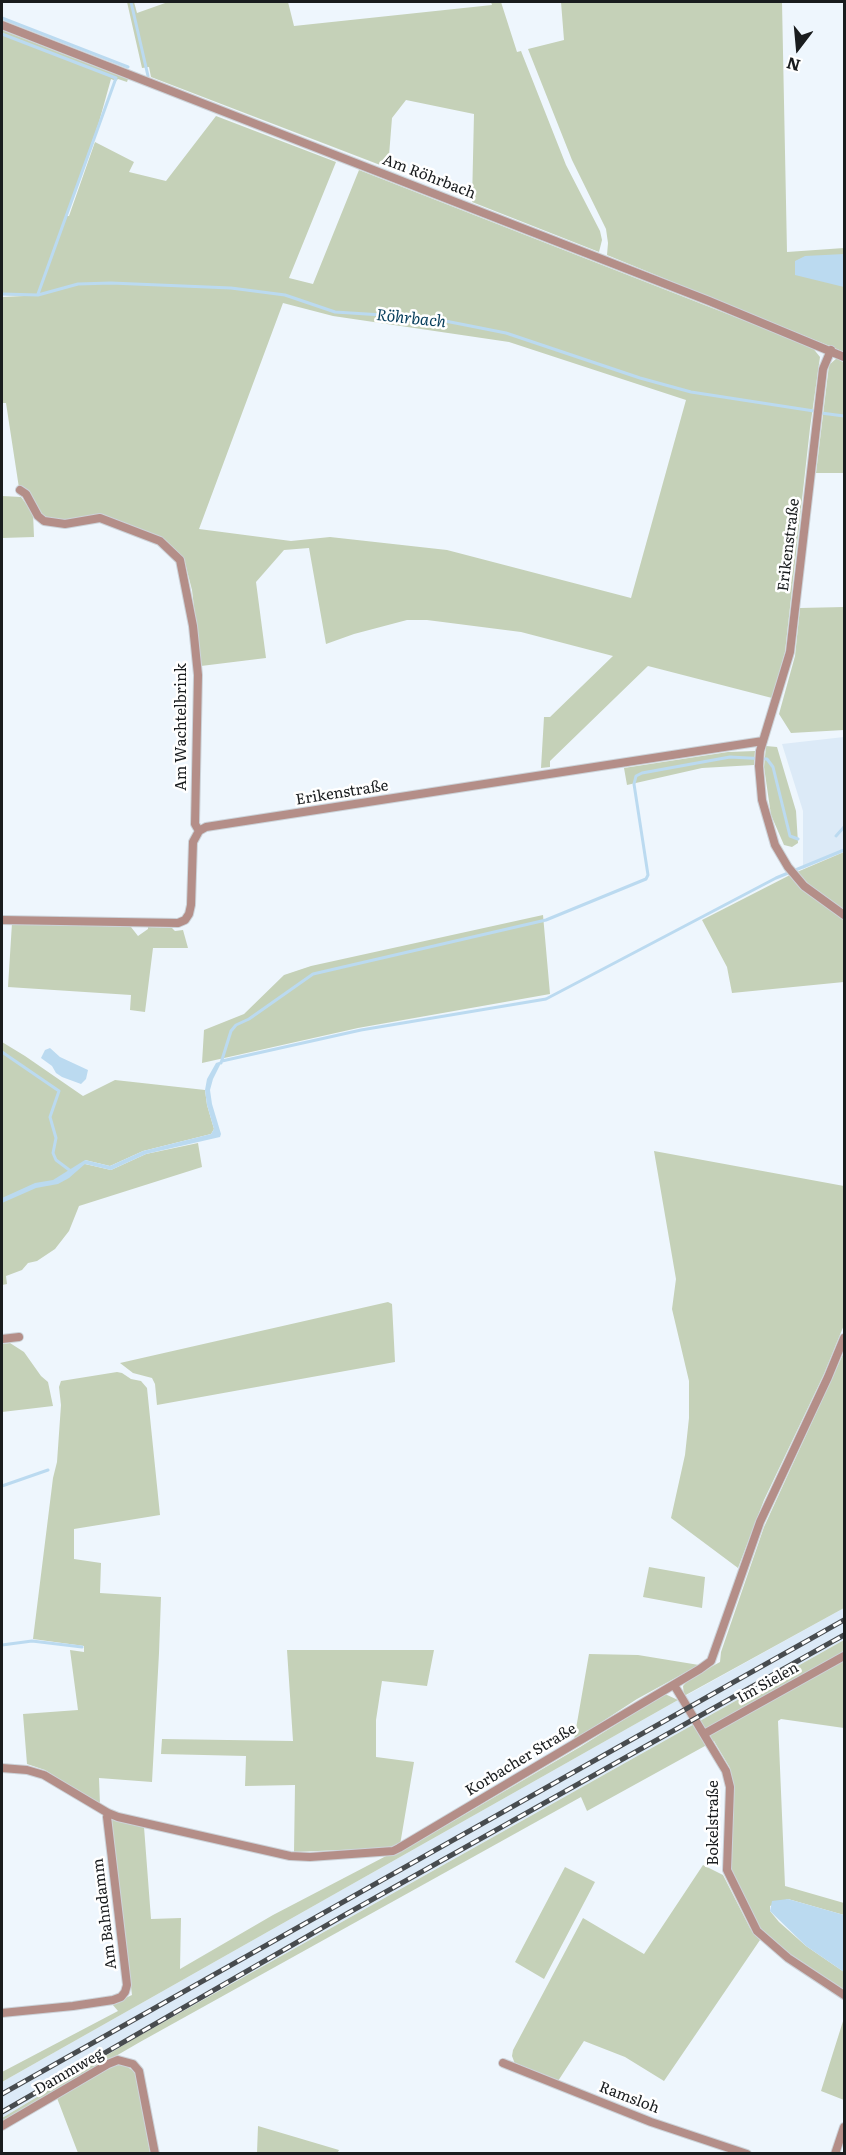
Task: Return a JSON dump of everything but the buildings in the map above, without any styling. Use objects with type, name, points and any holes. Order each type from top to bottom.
[{"type":"street","name":"Am Röhrbach","points":[[2,26],[357,163],[844,357]]},
{"type":"street","name":"Erikenstraße","points":[[831,350],[823,369],[790,652],[760,751],[759,766],[766,820],[775,845],[788,867],[804,886],[844,915]]},
{"type":"street","name":"Am Wachtelbrink","points":[[20,490],[26,494],[38,516],[45,521],[65,524],[100,518],[160,541],[180,560],[193,626],[198,675],[195,824],[199,831]]},
{"type":"street","name":"Erikenstraße","points":[[199,831],[206,827],[763,741]]},
{"type":"street","points":[[2,920],[178,923],[185,920],[191,905],[193,842],[199,831]]},
{"type":"street","points":[[2,1340],[19,1337]]},
{"type":"street","name":"Korbacher Straße","points":[[2,1768],[27,1770],[44,1775],[108,1813],[290,1856],[310,1857],[393,1851],[711,1661],[760,1522],[844,1338]]},
{"type":"street","name":"Im Sielen","points":[[704,1734],[844,1656]]},
{"type":"street","name":"Bokelstraße","points":[[674,1685],[728,1776],[730,1794],[727,1870],[757,1931],[788,1958],[844,1995]]},
{"type":"street","name":"Am Bahndamm","points":[[2,2013],[74,2007],[113,2000],[121,1997],[125,1992],[127,1985],[108,1813]]},
{"type":"street","name":"Dammweg","points":[[2,2127],[118,2060],[134,2064],[139,2071],[155,2154]]},
{"type":"street","name":"Ramsloh","points":[[503,2063],[651,2121],[747,2154]]},
{"type":"street","points":[[835,2154],[844,2127]]},
{"type":"shaded area","points":[[844,737],[844,852],[803,869],[803,811],[782,744]]},
{"type":"shaded area","points":[[844,1608],[844,1640],[137,2037],[2,2118],[2,2082]]},
{"type":"green space","points":[[127,2],[134,2],[137,13],[168,2],[288,2],[294,26],[492,5],[491,2],[501,2],[517,52],[521,51],[566,165],[600,231],[602,240],[599,252],[472,202],[474,114],[406,100],[392,118],[388,168],[151,77],[149,67],[142,68]]},
{"type":"green space","points":[[561,2],[782,2],[787,252],[844,248],[844,352],[607,255],[606,229],[572,160],[528,49],[564,40]]},
{"type":"green space","points":[[2,30],[128,79],[127,82],[111,79],[99,122],[66,216],[69,216],[95,142],[134,162],[129,172],[166,181],[216,116],[336,162],[289,278],[313,284],[359,170],[812,347],[820,357],[785,652],[772,698],[648,666],[550,761],[550,767],[541,768],[544,717],[550,717],[613,656],[521,632],[427,620],[407,620],[326,644],[309,548],[284,550],[256,582],[266,658],[201,666],[192,590],[184,559],[162,539],[100,515],[66,521],[46,518],[39,513],[19,488],[6,403],[2,403],[2,297],[24,296],[2,295]],"holes":[[[283,303],[333,316],[509,342],[686,400],[631,598],[447,550],[330,537],[291,541],[199,529]]]},
{"type":"green space","points":[[837,358],[844,363],[844,473],[816,473],[829,365]]},
{"type":"green space","points":[[2,496],[21,497],[33,513],[34,537],[2,538]]},
{"type":"green space","points":[[844,607],[844,730],[791,733],[779,714],[795,656],[800,608]]},
{"type":"green space","points":[[766,746],[777,747],[796,811],[798,843],[792,847],[784,845],[771,815],[764,767]]},
{"type":"green space","points":[[755,751],[754,765],[702,768],[627,785],[624,768],[728,752]]},
{"type":"green space","points":[[844,852],[844,982],[732,993],[727,967],[702,920],[790,875],[802,889],[822,903],[797,872]]},
{"type":"green space","points":[[543,915],[550,994],[358,1028],[202,1063],[204,1030],[244,1014],[284,975],[311,966]]},
{"type":"green space","points":[[12,923],[131,927],[138,936],[148,927],[172,928],[175,931],[183,930],[188,948],[153,948],[145,1012],[130,1010],[131,995],[8,987]]},
{"type":"green space","points":[[2,1042],[83,1096],[115,1080],[205,1090],[214,1129],[211,1134],[143,1151],[110,1166],[85,1160],[85,1164],[111,1170],[146,1154],[198,1143],[202,1167],[79,1206],[69,1231],[55,1249],[37,1261],[28,1263],[22,1270],[6,1276],[7,1284],[2,1285]]},
{"type":"green space","points":[[654,1151],[844,1186],[844,1325],[824,1374],[764,1500],[738,1568],[671,1518],[685,1455],[689,1418],[689,1381],[672,1309],[676,1279]]},
{"type":"green space","points":[[388,1302],[392,1304],[395,1362],[157,1405],[155,1384],[152,1378],[133,1373],[120,1363]]},
{"type":"green space","points":[[10,1343],[24,1352],[48,1382],[53,1406],[2,1412],[2,1344]]},
{"type":"green space","points":[[844,1352],[844,1608],[684,1696],[683,1686],[689,1679],[720,1662],[721,1652],[764,1527]]},
{"type":"green space","points":[[117,1372],[141,1381],[147,1388],[160,1515],[74,1529],[74,1559],[101,1563],[100,1593],[161,1597],[159,1653],[152,1782],[99,1778],[100,1805],[45,1770],[27,1764],[23,1714],[78,1710],[70,1650],[84,1652],[84,1646],[33,1639],[53,1478],[57,1462],[61,1405],[59,1387],[61,1381]]},
{"type":"green space","points":[[649,1567],[705,1577],[702,1608],[643,1597]]},
{"type":"green space","points":[[844,1640],[844,1728],[781,1719],[778,1721],[785,1886],[844,1903],[844,1915],[788,1899],[770,1906],[770,1911],[806,1946],[844,1972],[844,1991],[810,1970],[777,1945],[760,1928],[731,1870],[734,1794],[730,1768],[714,1741],[587,1811],[581,1797],[140,2042],[2,2122],[2,2118],[137,2037]]},
{"type":"green space","points":[[287,1650],[434,1650],[427,1686],[382,1681],[376,1720],[376,1757],[414,1762],[400,1845],[389,1848],[294,1852],[295,1785],[245,1786],[246,1756],[161,1754],[162,1739],[293,1741]]},
{"type":"green space","points":[[589,1654],[638,1655],[699,1665],[637,1699],[574,1740]]},
{"type":"green space","points":[[665,1694],[678,1700],[2,2082],[2,2072],[118,2011],[112,2004],[132,1995],[110,1819],[144,1827],[151,1919],[181,1918],[180,1969],[273,1915],[388,1855],[409,1847],[580,1747]]},
{"type":"green space","points":[[703,1865],[723,1875],[750,1928],[760,1940],[664,2081],[625,2057],[584,2041],[558,2081],[515,2064],[512,2056],[513,2050],[583,1918],[644,1954]]},
{"type":"green space","points":[[565,1867],[595,1882],[544,1979],[515,1962]]},
{"type":"green space","points":[[844,2018],[844,2100],[821,2091]]},
{"type":"green space","points":[[118,2064],[125,2065],[136,2073],[150,2153],[78,2153],[57,2098],[108,2067]]},
{"type":"green space","points":[[258,2126],[339,2150],[337,2154],[257,2153]]},
{"type":"water","points":[[844,254],[844,287],[795,275],[795,261],[805,256]]},
{"type":"water","points":[[50,1048],[60,1057],[88,1070],[86,1079],[81,1084],[62,1077],[41,1058],[45,1050]]},
{"type":"water","points":[[222,1061],[210,1090],[220,1137],[146,1154],[111,1170],[85,1164],[58,1184],[36,1188],[2,1203],[2,1198],[35,1183],[53,1180],[85,1160],[110,1166],[143,1151],[211,1134],[214,1129],[205,1090],[207,1079],[216,1063]]},
{"type":"water","points":[[788,1899],[844,1915],[844,1972],[806,1946],[770,1911],[772,1901]]},
{"type":"waterway","points":[[131,2],[148,76]]},
{"type":"waterway","points":[[2,18],[128,67]]},
{"type":"waterway","points":[[2,34],[116,78],[38,294]]},
{"type":"waterway","name":"Röhrbach","points":[[2,294],[38,295],[78,284],[111,283],[231,288],[285,295],[335,312],[430,318],[506,333],[640,378],[691,392],[814,411]]},
{"type":"waterway","name":"Röhrbach","points":[[821,413],[844,416]]},
{"type":"waterway","points":[[221,1063],[231,1031],[236,1025],[249,1019],[313,974],[546,920],[646,879],[648,875],[634,784],[636,776],[642,773],[730,757],[767,759],[773,767],[790,836],[798,839]]},
{"type":"waterway","points":[[836,836],[844,827]]},
{"type":"waterway","points":[[222,1061],[361,1030],[546,999],[776,878],[844,850]]},
{"type":"waterway","points":[[2,1052],[59,1091],[50,1117],[56,1138],[53,1153],[56,1160],[72,1172]]},
{"type":"waterway","points":[[2,1486],[48,1470]]},
{"type":"waterway","points":[[2,1645],[32,1641],[82,1647]]},
{"type":"railway","points":[[2,2094],[844,1620]]},
{"type":"railway","points":[[2,2112],[341,1917],[844,1635]]}]
